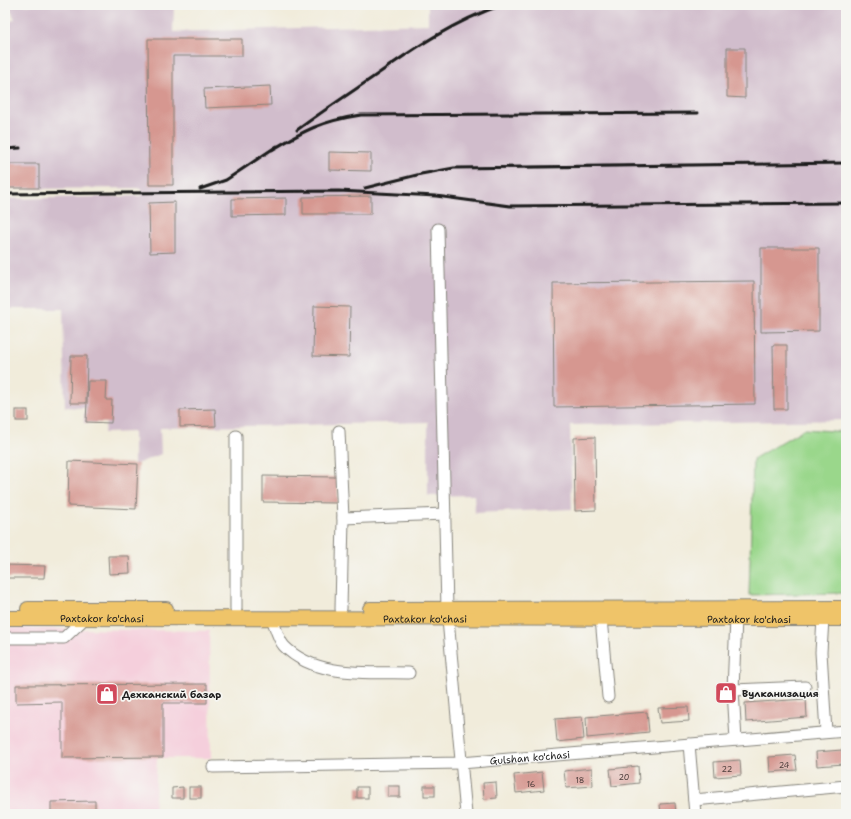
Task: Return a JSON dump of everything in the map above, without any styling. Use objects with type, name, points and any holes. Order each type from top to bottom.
[{"type":"main road","name":"Paxtakor ko'chasi","points":[[5,618],[272,618],[846,608]]},
{"type":"main road","name":"Paxtakor ko'chasi","points":[[5,609],[341,609],[448,614],[601,618],[846,619]]},
{"type":"street","points":[[438,229],[448,614],[466,814]]},
{"type":"street","points":[[339,431],[343,518],[341,609]]},
{"type":"street","points":[[236,436],[236,609]]},
{"type":"street","points":[[343,518],[445,514]]},
{"type":"street","points":[[272,618],[283,645],[298,657],[328,670],[409,673]]},
{"type":"street","points":[[601,618],[608,697]]},
{"type":"street","points":[[736,618],[733,690],[736,740]]},
{"type":"street","points":[[5,638],[64,638],[84,619]]},
{"type":"street","points":[[823,619],[821,652],[826,732]]},
{"type":"street","points":[[733,690],[805,687]]},
{"type":"street","name":"Gulshan ko'chasi","points":[[213,767],[461,763],[846,731]]},
{"type":"street","points":[[689,744],[695,814]]},
{"type":"street","points":[[694,800],[846,786]]},
{"type":"shaded area","points":[[8,5],[174,5],[173,32],[428,24],[428,5],[846,5],[846,420],[570,425],[572,509],[475,513],[474,495],[428,496],[428,422],[160,428],[161,454],[134,465],[134,432],[104,433],[106,423],[84,423],[85,408],[65,407],[63,309],[5,309],[5,199],[141,196],[141,188],[5,189],[5,24],[15,19]]},
{"type":"shaded area","name":"Дехканский базар","points":[[5,628],[209,631],[211,758],[157,758],[154,814],[5,814]]},
{"type":"green space","points":[[804,429],[846,432],[846,593],[749,595],[753,459]]},
{"type":"building","points":[[148,39],[242,39],[242,56],[173,56],[173,185],[149,185]]},
{"type":"building","points":[[727,48],[745,48],[745,98],[727,97]]},
{"type":"building","points":[[270,86],[271,105],[205,108],[204,89]]},
{"type":"building","points":[[329,152],[371,153],[371,171],[329,170]]},
{"type":"building","points":[[5,164],[39,164],[39,188],[5,188]]},
{"type":"building","points":[[371,196],[371,214],[303,214],[303,197]]},
{"type":"building","points":[[286,198],[286,215],[232,216],[232,199]]},
{"type":"building","points":[[175,202],[175,252],[150,253],[149,203]]},
{"type":"building","points":[[761,248],[819,248],[819,331],[761,332]]},
{"type":"building","points":[[754,281],[755,404],[554,407],[553,283]]},
{"type":"building","points":[[314,306],[350,307],[349,357],[313,356]]},
{"type":"building","points":[[773,345],[787,345],[787,409],[774,409]]},
{"type":"building","points":[[71,356],[87,356],[86,403],[70,403]]},
{"type":"building","points":[[88,381],[107,381],[106,400],[112,400],[111,423],[86,422]]},
{"type":"building","points":[[215,409],[216,426],[180,427],[180,410]]},
{"type":"building","points":[[16,410],[28,410],[28,421],[16,421]]},
{"type":"building","points":[[595,437],[596,510],[575,511],[574,438]]},
{"type":"building","points":[[69,461],[138,464],[136,509],[68,506]]},
{"type":"building","points":[[263,476],[338,477],[338,503],[263,502]]},
{"type":"building","points":[[108,556],[129,556],[130,573],[109,574]]},
{"type":"building","points":[[5,565],[45,566],[44,578],[5,578]]},
{"type":"building","points":[[207,684],[207,703],[163,703],[163,757],[62,758],[62,702],[16,703],[16,685]]},
{"type":"building","points":[[806,699],[807,717],[746,722],[745,703]]},
{"type":"building","points":[[688,707],[689,721],[660,723],[658,708]]},
{"type":"building","points":[[647,712],[649,732],[587,738],[586,717]]},
{"type":"building","points":[[582,717],[584,739],[557,742],[555,719]]},
{"type":"building","points":[[842,750],[844,764],[817,766],[816,752]]},
{"type":"building","points":[[795,755],[797,770],[770,772],[769,757]]},
{"type":"building","points":[[740,760],[741,775],[715,777],[714,762]]},
{"type":"building","points":[[638,766],[639,783],[612,786],[610,769]]},
{"type":"building","points":[[592,768],[593,786],[566,788],[564,771]]},
{"type":"building","points":[[542,772],[544,790],[516,793],[514,775]]},
{"type":"building","points":[[496,782],[497,798],[484,799],[483,783]]},
{"type":"building","points":[[388,786],[400,786],[400,797],[388,797]]},
{"type":"building","points":[[424,786],[435,786],[435,796],[424,796]]},
{"type":"building","points":[[183,787],[183,798],[172,798],[172,788]]},
{"type":"building","points":[[189,787],[201,787],[201,798],[189,798]]},
{"type":"building","points":[[357,787],[368,787],[368,798],[357,798]]},
{"type":"building","points":[[95,801],[95,814],[51,814],[51,802]]},
{"type":"building","points":[[675,803],[676,814],[661,814],[660,804]]},
{"type":"railway","points":[[297,130],[434,37],[467,19],[502,5]]},
{"type":"railway","points":[[272,150],[294,137],[324,123],[361,115],[698,113]]},
{"type":"railway","points":[[200,189],[226,180],[277,146]]},
{"type":"railway","points":[[5,149],[20,148]]},
{"type":"railway","points":[[365,188],[421,174],[454,168],[846,163]]},
{"type":"railway","points":[[5,194],[339,191],[436,196],[510,206],[846,203]]},
{"type":"place","name":"Вулканизация","points":[[726,693]]},
{"type":"place","name":"Дехканский базар","points":[[107,694]]}]
